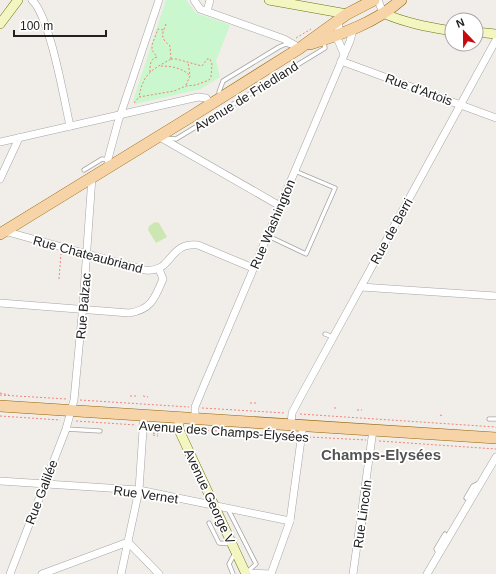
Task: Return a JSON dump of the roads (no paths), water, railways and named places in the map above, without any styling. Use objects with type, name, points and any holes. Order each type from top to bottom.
[{"type":"main road","name":"Avenue de Friedland","points":[[2,232],[88,173],[111,163],[158,136],[221,97],[297,43],[374,0]]},
{"type":"main road","name":"Avenue de Friedland","points":[[297,43],[324,40],[353,30],[383,13],[400,0]]},
{"type":"main road","name":"Avenue des Champs-Élysées","points":[[0,406],[71,410],[144,420],[179,423],[195,418],[372,435],[496,438]]},
{"type":"street","points":[[0,24],[19,0]]},
{"type":"street","points":[[32,0],[44,21],[50,39],[70,126]]},
{"type":"street","points":[[111,163],[121,114],[159,0]]},
{"type":"street","points":[[194,0],[200,9],[297,43]]},
{"type":"street","points":[[207,11],[210,0]]},
{"type":"street","points":[[268,0],[310,4],[343,16],[337,36],[343,58]]},
{"type":"street","points":[[378,0],[383,13],[424,27],[444,30]]},
{"type":"street","name":"Rue Washington","points":[[195,418],[195,407],[266,236],[343,58],[353,30]]},
{"type":"street","points":[[484,33],[496,34]]},
{"type":"street","name":"Rue de Berri","points":[[271,574],[290,520],[299,429],[292,414],[496,40]]},
{"type":"street","name":"Rue d'Artois","points":[[343,58],[496,118]]},
{"type":"street","points":[[0,142],[198,97],[206,98],[210,104]]},
{"type":"street","points":[[158,136],[280,206]]},
{"type":"street","points":[[0,180],[19,138]]},
{"type":"street","name":"Rue Balzac","points":[[71,410],[74,400],[83,310],[87,254],[88,173]]},
{"type":"street","name":"Rue Chateaubriand","points":[[2,232],[145,270],[152,271],[159,269],[168,262],[178,250],[189,244],[198,245],[253,268]]},
{"type":"street","points":[[0,303],[129,313],[139,312],[155,299],[163,279],[159,269]]},
{"type":"street","points":[[361,287],[496,296]]},
{"type":"street","name":"Rue Galilée","points":[[10,574],[66,429],[71,410]]},
{"type":"street","points":[[121,574],[139,490],[144,420]]},
{"type":"street","name":"Avenue George V","points":[[179,423],[214,505],[246,573]]},
{"type":"street","name":"Rue Lincoln","points":[[354,574],[372,435]]},
{"type":"street","points":[[427,574],[496,456]]},
{"type":"street","name":"Rue Vernet","points":[[0,481],[139,490],[290,520]]},
{"type":"street","points":[[42,574],[128,542]]},
{"type":"street","points":[[128,542],[158,574]]},
{"type":"street","points":[[246,573],[271,574]]},
{"type":"lane","name":"Avenue de Friedland","points":[[158,136],[176,139],[325,48],[324,40]]},
{"type":"lane","points":[[266,236],[306,254],[335,188],[295,170]]},
{"type":"lane","points":[[325,334],[333,337]]},
{"type":"lane","points":[[490,419],[496,419]]},
{"type":"lane","points":[[66,429],[100,431]]},
{"type":"lane","points":[[466,498],[473,486],[482,482]]},
{"type":"lane","points":[[228,508],[256,564],[246,573]]},
{"type":"lane","points":[[360,533],[363,526],[365,512]]},
{"type":"lane","points":[[209,523],[219,543],[234,548],[229,564],[233,574]]},
{"type":"lane","points":[[439,554],[436,549],[445,534]]},
{"type":"district","name":"Champs-Elysées","points":[[381,455]]}]
